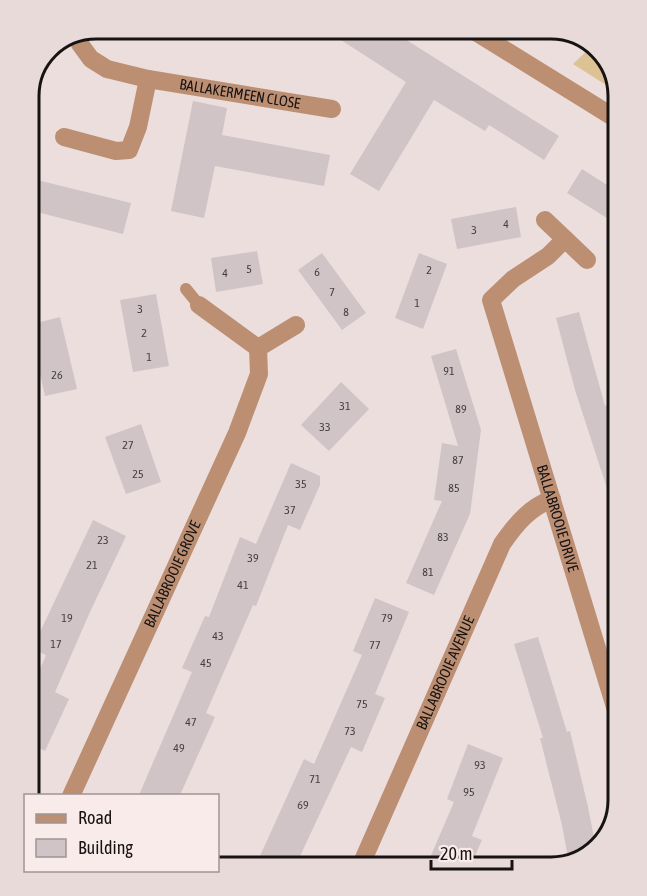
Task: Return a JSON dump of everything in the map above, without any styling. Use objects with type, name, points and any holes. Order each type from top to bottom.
[{"type":"street","points":[[487,39],[608,114]]},
{"type":"street","name":"BALLAKERMEEN CLOSE","points":[[79,42],[91,59],[107,69],[148,79],[332,109]]},
{"type":"street","points":[[64,137],[116,152],[129,150],[138,127],[148,79]]},
{"type":"street","points":[[545,220],[587,260]]},
{"type":"street","name":"BALLABROOIE DRIVE","points":[[565,239],[548,256],[513,279],[491,300],[608,684]]},
{"type":"street","points":[[199,305],[258,348],[296,325]]},
{"type":"street","name":"BALLABROOIE GROVE","points":[[71,794],[237,433],[259,374],[258,348]]},
{"type":"street","name":"BALLABROOIE AVENUE","points":[[364,857],[502,544],[518,521],[538,504],[552,499]]},
{"type":"lane","points":[[186,289],[199,305]]},
{"type":"shaded area","points":[[586,51],[600,67],[607,86],[573,64]]},
{"type":"building","points":[[339,39],[405,39],[559,136],[544,160],[489,125],[485,131],[434,100],[379,191],[350,174],[406,82]]},
{"type":"building","points":[[193,101],[227,108],[222,135],[330,155],[324,186],[215,166],[204,218],[171,211]]},
{"type":"building","points":[[582,169],[608,186],[608,219],[567,193]]},
{"type":"building","points":[[39,180],[131,203],[123,234],[39,213]]},
{"type":"building","points":[[516,207],[521,237],[457,249],[451,219]]},
{"type":"building","points":[[257,251],[263,284],[216,292],[211,258]]},
{"type":"building","points":[[322,253],[366,313],[342,330],[298,270]]},
{"type":"building","points":[[419,253],[447,264],[423,329],[395,318]]},
{"type":"building","points":[[156,294],[169,366],[133,372],[120,300]]},
{"type":"building","points":[[579,312],[605,406],[607,405],[608,408],[608,492],[575,390],[556,318]]},
{"type":"building","points":[[60,317],[77,389],[45,396],[39,369],[39,322]]},
{"type":"building","points":[[456,349],[481,430],[470,514],[434,595],[406,583],[442,501],[434,500],[442,443],[458,446],[431,356]]},
{"type":"building","points":[[341,382],[369,409],[329,451],[301,425]]},
{"type":"building","points":[[141,424],[161,482],[126,494],[105,437]]},
{"type":"building","points":[[291,463],[320,476],[320,485],[300,530],[288,525],[256,606],[253,605],[206,713],[215,717],[180,794],[139,794],[192,672],[182,668],[205,616],[209,617],[240,537],[256,544]]},
{"type":"building","points":[[93,520],[126,536],[55,692],[69,699],[45,751],[39,748],[39,671],[46,655],[39,652],[39,634]]},
{"type":"building","points":[[375,598],[409,612],[375,694],[385,698],[362,752],[351,747],[300,857],[260,857],[304,759],[314,764],[362,655],[353,651]]},
{"type":"building","points":[[538,637],[567,732],[570,731],[594,837],[580,849],[567,855],[540,738],[543,738],[514,644]]},
{"type":"building","points":[[468,744],[503,758],[472,836],[482,840],[474,857],[430,857],[454,802],[447,799]]}]
